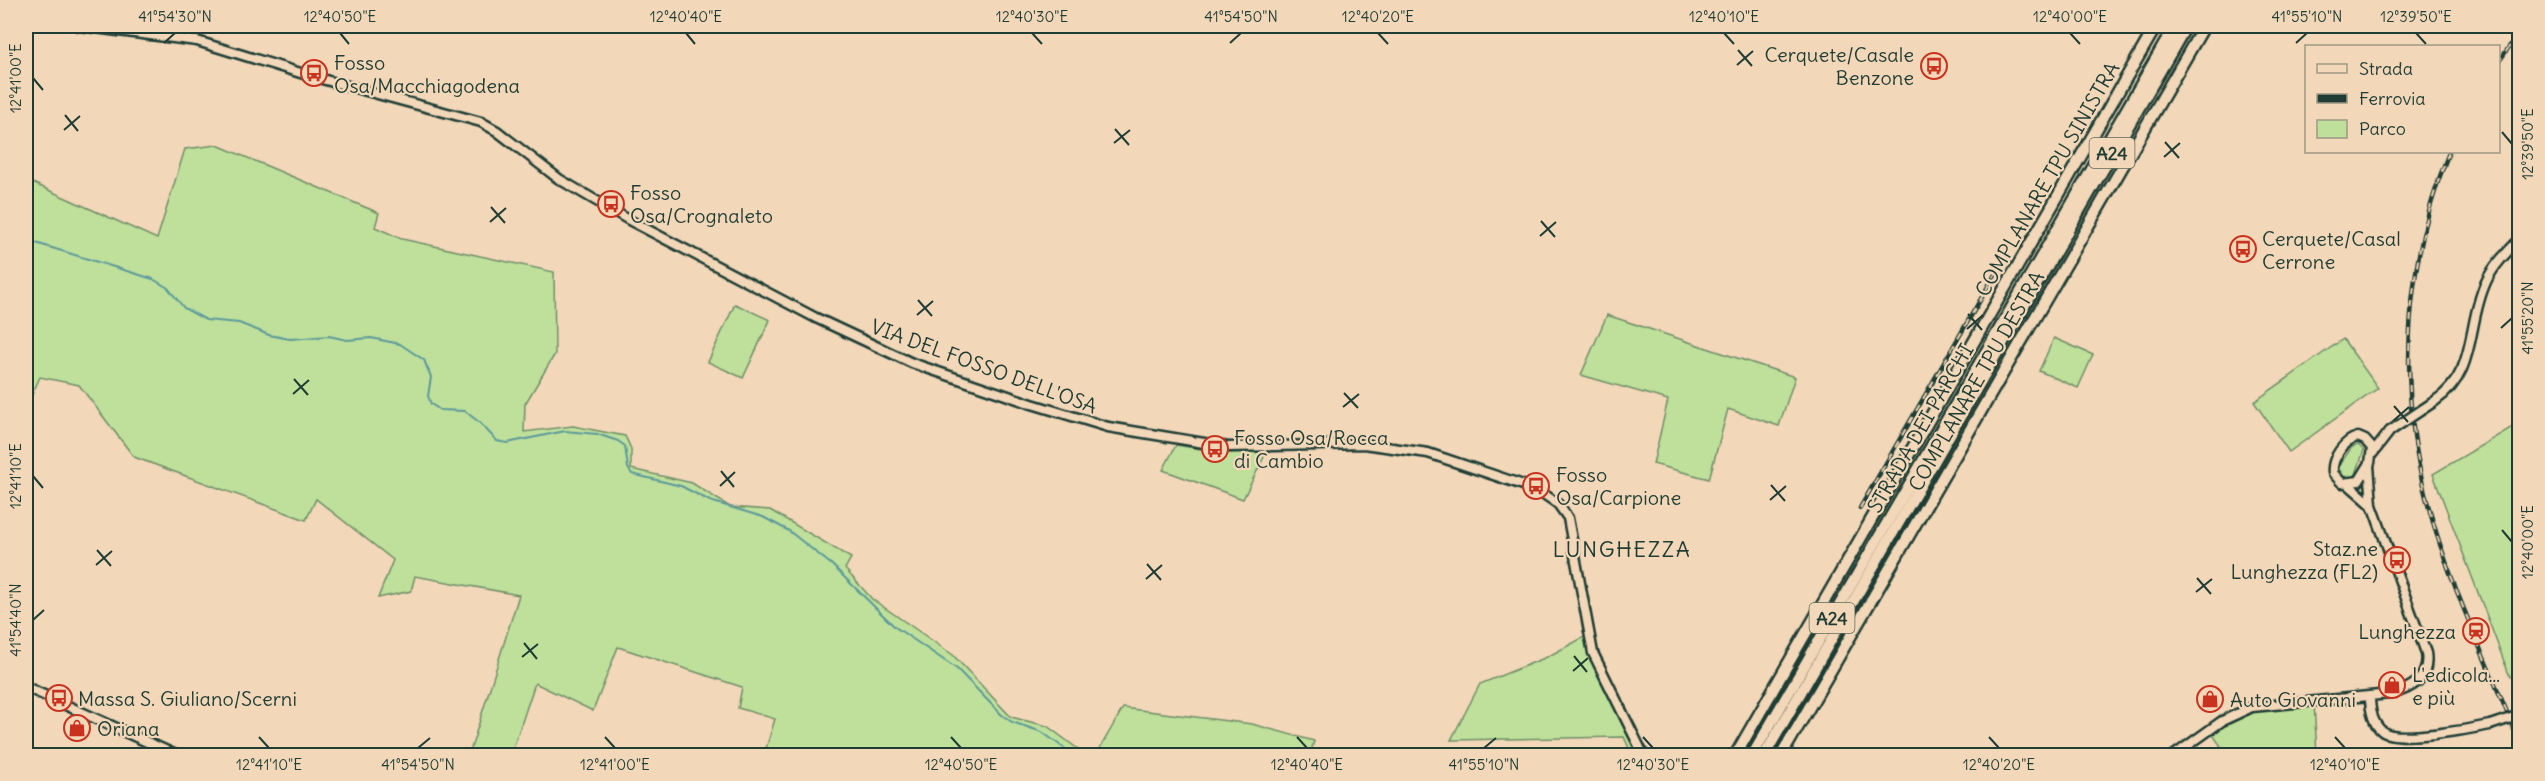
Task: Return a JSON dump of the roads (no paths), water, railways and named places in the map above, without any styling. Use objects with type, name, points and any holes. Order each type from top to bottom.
[{"type":"highway","name":"COMPLANARE TPU SINISTRA","points":[[1735,756],[2156,26]]},
{"type":"highway","name":"STRADA DEI PARCHI","points":[[1752,756],[1915,483],[2175,26]]},
{"type":"highway","name":"STRADA DEI PARCHI","points":[[2033,279],[2186,26]]},
{"type":"highway","name":"COMPLANARE TPU DESTRA","points":[[1781,756],[2203,27]]},
{"type":"highway","name":"STRADA DEI PARCHI","points":[[1764,756],[1915,483]]},
{"type":"street","name":"VIA DEL FOSSO DELL'OSA","points":[[79,26],[193,40],[307,75],[481,122],[494,128],[559,180],[709,264],[894,355],[1038,406],[1103,426],[1221,446],[1358,443],[1409,449],[1444,457],[1538,490],[1558,504],[1568,518],[1593,653],[1644,756]]},
{"type":"street","points":[[2367,441],[2390,431],[2435,401],[2451,389],[2462,375],[2484,285],[2497,264],[2520,239]]},
{"type":"street","points":[[2348,484],[2359,481],[2373,453],[2390,431]]},
{"type":"street","points":[[2372,505],[2348,484],[2334,476],[2332,468],[2335,459],[2352,439],[2358,437],[2367,441],[2373,453]]},
{"type":"street","points":[[2173,756],[2222,721],[2252,707],[2394,693],[2411,687],[2421,678],[2427,665],[2424,647],[2372,505],[2369,465]]},
{"type":"street","points":[[26,687],[178,756]]},
{"type":"street","points":[[2370,696],[2376,723],[2382,731],[2391,735],[2439,732],[2490,724],[2520,715]]},
{"type":"waterway","points":[[26,240],[153,279],[168,288],[184,308],[206,320],[239,323],[269,335],[290,339],[329,336],[347,340],[371,338],[400,344],[424,360],[431,377],[428,396],[431,404],[440,410],[465,411],[497,441],[507,443],[565,431],[597,434],[618,441],[625,446],[628,468],[632,474],[681,486],[710,501],[763,517],[789,531],[832,565],[895,627],[957,669],[1002,715],[1012,722],[1042,732],[1075,756]]},
{"type":"railway","points":[[2500,60],[2520,31]]},
{"type":"railway","points":[[2449,153],[2434,194],[2415,280],[2410,325],[2409,369],[2412,414],[2427,501],[2446,563],[2520,744]]},
{"type":"railway","points":[[1860,508],[2001,264]]},
{"type":"place","name":"Cerquete/Casale Benzone","points":[[1934,66]]},
{"type":"place","name":"Fosso Osa/Macchiagodena","points":[[314,73]]},
{"type":"place","name":"Fosso Osa/Crognaleto","points":[[611,204]]},
{"type":"place","name":"Cerquete/Casal Cerrone","points":[[2243,249]]},
{"type":"place","name":"Fosso Osa/Rocca di Cambio","points":[[1215,449]]},
{"type":"place","name":"Fosso Osa/Carpione","points":[[1536,486]]},
{"type":"place","name":"Staz.ne Lunghezza (FL2)","points":[[2397,560]]},
{"type":"place","name":"Lunghezza","points":[[2476,631]]},
{"type":"place","name":"L'edicola… e più","points":[[2392,685]]},
{"type":"place","name":"Massa S. Giuliano/Scerni","points":[[59,698]]},
{"type":"place","name":"Auto Giovanni","points":[[2210,699]]},
{"type":"place","name":"Oriana","points":[[77,728]]},
{"type":"district","name":"LUNGHEZZA","points":[[1622,549]]}]
